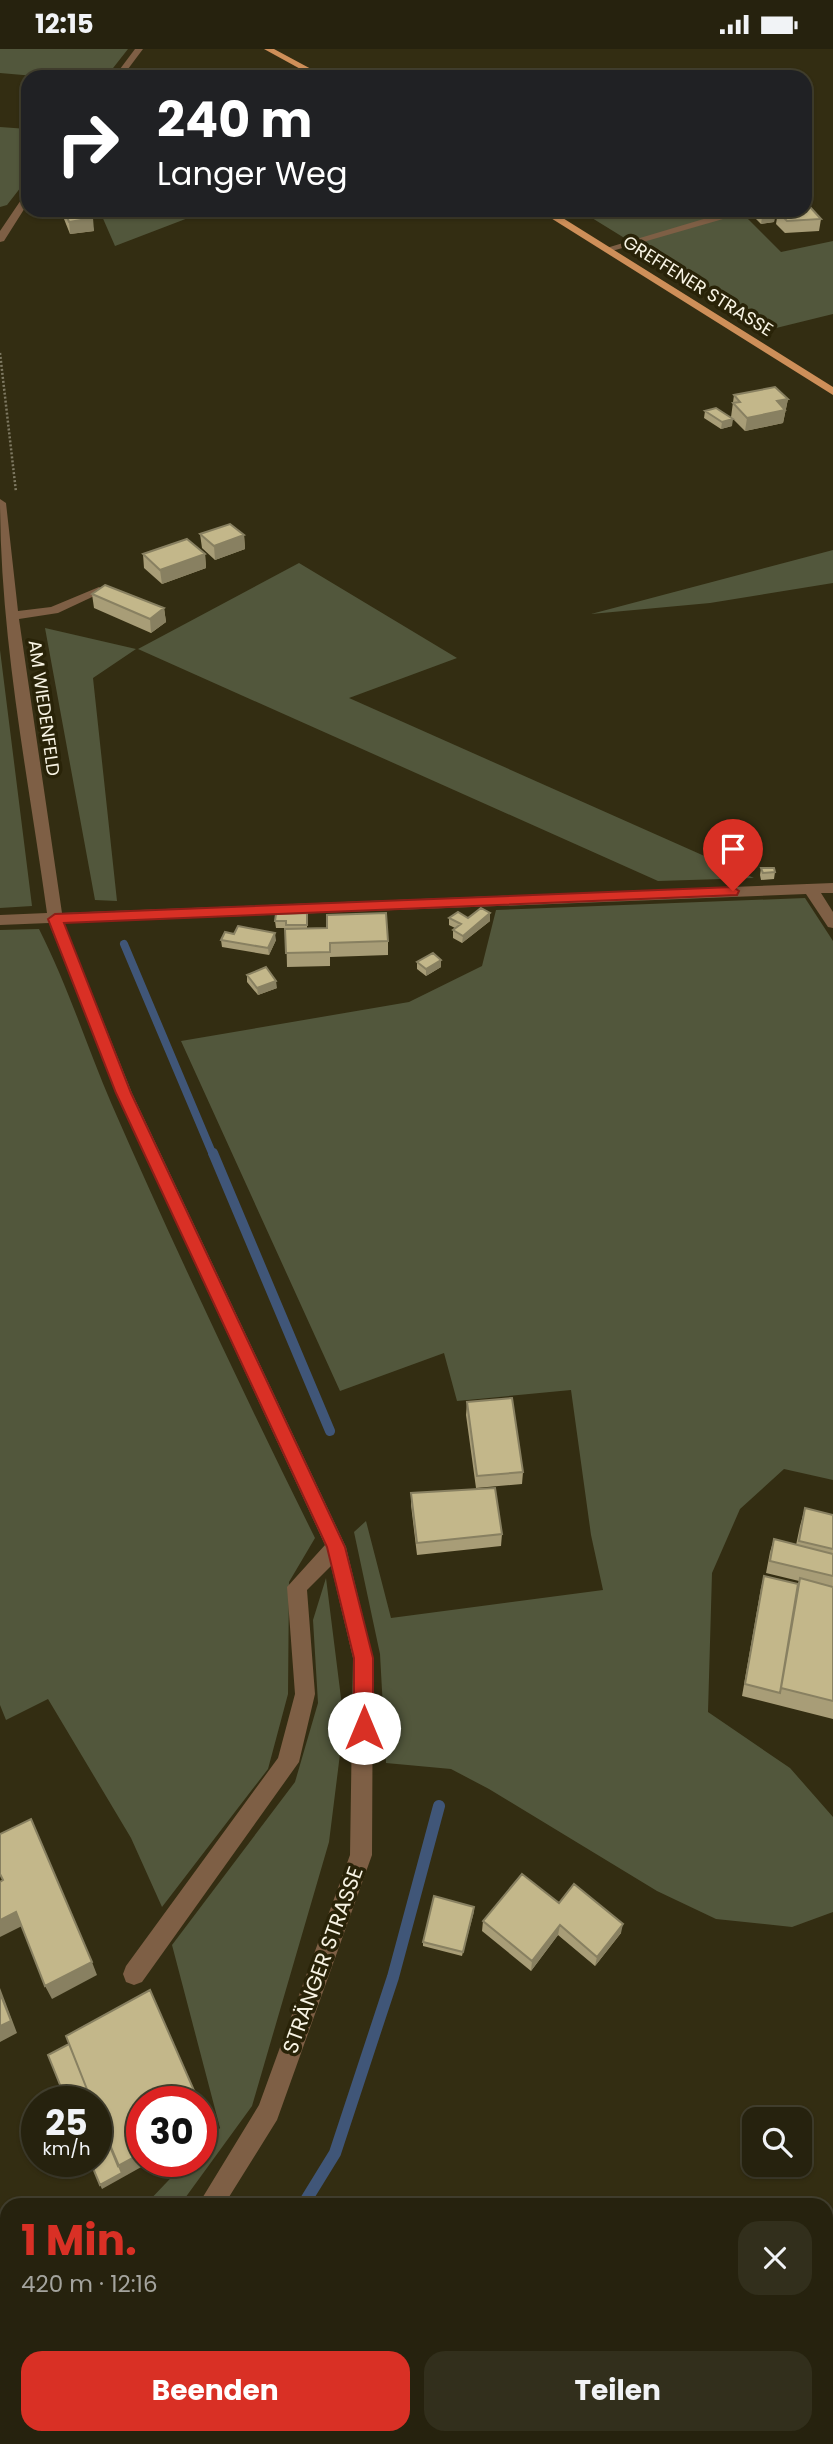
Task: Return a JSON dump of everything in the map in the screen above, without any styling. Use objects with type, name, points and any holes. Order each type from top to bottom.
[{"type":"main road","points":[[268,49],[308,70]]},
{"type":"main road","name":"GREFFENER STRASSE","points":[[555,217],[833,392]]},
{"type":"street","points":[[123,70],[139,49]]},
{"type":"street","points":[[0,239],[21,209]]},
{"type":"street","points":[[0,214],[18,215]]},
{"type":"street","points":[[608,249],[720,217]]},
{"type":"street","name":"AM WIEDENFELD","points":[[0,503],[12,616],[55,919]]},
{"type":"street","points":[[12,616],[54,610],[99,591]]},
{"type":"street","points":[[810,888],[833,923]]},
{"type":"street","points":[[0,920],[833,888]]},
{"type":"street","name":"STRÄNGER STRASSE","points":[[55,919],[124,1093],[336,1547],[363,1658],[361,1855],[269,2112],[214,2198]]},
{"type":"street","points":[[134,1974],[288,1762],[305,1694],[297,1587],[336,1547]]},
{"type":"green space","points":[[0,49],[128,49],[112,70],[21,70],[21,75],[0,73]]},
{"type":"green space","points":[[0,127],[21,128],[21,187],[7,205],[0,207]]},
{"type":"green space","points":[[102,217],[191,217],[115,246]]},
{"type":"green space","points":[[590,217],[746,217],[781,252],[833,241],[833,314],[772,329]]},
{"type":"green space","points":[[833,550],[833,583],[710,603],[591,614]]},
{"type":"green space","points":[[299,563],[457,658],[349,698],[754,878],[658,881],[138,649]]},
{"type":"green space","points":[[45,628],[136,649],[93,678],[117,901],[95,900]]},
{"type":"green space","points":[[0,650],[32,906],[0,908]]},
{"type":"green space","points":[[805,898],[833,941],[833,1480],[784,1469],[740,1509],[712,1573],[708,1712],[790,1768],[833,1817],[833,1912],[792,1927],[716,1919],[657,1891],[489,1789],[451,1769],[386,1763],[380,1654],[354,1532],[366,1521],[391,1618],[603,1590],[591,1535],[571,1390],[457,1401],[444,1353],[340,1391],[181,1041],[409,1002],[482,966],[496,910]]},
{"type":"green space","points":[[39,929],[112,1105],[161,1214],[236,1377],[315,1538],[289,1582],[288,1694],[268,1769],[162,1907],[131,1838],[48,1699],[6,1720],[0,1705],[0,930]]},
{"type":"green space","points":[[326,1578],[344,1722],[329,1842],[252,2106],[217,2154],[217,2131],[220,2128],[217,2117],[217,2086],[209,2086],[172,1945],[295,1782],[318,1703],[313,1620]]},
{"type":"green space","points":[[172,2177],[200,2177],[185,2198],[152,2198]]},
{"type":"building","points":[[812,209],[821,219],[787,221],[783,217],[812,217]]},
{"type":"building","points":[[67,217],[93,218],[69,222]]},
{"type":"building","points":[[775,387],[788,399],[777,401],[785,410],[747,418],[733,403],[740,402],[734,395]]},
{"type":"building","points":[[716,408],[733,419],[722,422],[705,411]]},
{"type":"building","points":[[230,524],[244,535],[214,546],[200,534]]},
{"type":"building","points":[[187,539],[205,554],[160,570],[143,554]]},
{"type":"building","points":[[105,585],[164,608],[150,619],[92,594]]},
{"type":"building","points":[[761,868],[774,868],[775,872],[763,873]]},
{"type":"building","points":[[481,908],[490,913],[463,936],[453,930],[461,924],[449,918],[458,912],[468,918]]},
{"type":"building","points":[[307,913],[307,925],[286,925],[286,921],[275,921],[276,914]]},
{"type":"building","points":[[386,913],[388,941],[330,943],[330,952],[286,953],[285,929],[327,928],[327,915]]},
{"type":"building","points":[[238,926],[275,933],[268,948],[221,940],[225,932],[234,934]]},
{"type":"building","points":[[433,953],[441,960],[426,969],[417,962]]},
{"type":"building","points":[[266,967],[276,981],[257,988],[247,975]]},
{"type":"building","points":[[512,1398],[523,1472],[477,1476],[467,1402]]},
{"type":"building","points":[[495,1488],[502,1534],[417,1543],[411,1493]]},
{"type":"building","points":[[805,1508],[833,1515],[833,1549],[799,1541]]},
{"type":"building","points":[[774,1539],[833,1554],[833,1576],[770,1561]]},
{"type":"building","points":[[764,1576],[798,1584],[780,1693],[745,1684]]},
{"type":"building","points":[[800,1578],[833,1587],[833,1701],[781,1688]]},
{"type":"building","points":[[31,1819],[92,1962],[45,1986],[16,1912],[0,1920],[0,1882],[3,1880],[0,1874],[0,1834]]},
{"type":"building","points":[[522,1874],[559,1903],[574,1884],[623,1924],[597,1957],[560,1925],[532,1961],[483,1921]]},
{"type":"building","points":[[434,1896],[474,1907],[463,1952],[423,1942]]},
{"type":"building","points":[[150,1990],[192,2086],[126,2086],[126,2162],[118,2166],[112,2151],[112,2086],[86,2086],[66,2036]]},
{"type":"building","points":[[0,1993],[11,2021],[0,2026]]},
{"type":"building","points":[[69,2044],[86,2086],[61,2086],[48,2055]]},
{"type":"building","points":[[112,2150],[122,2173],[100,2185],[97,2177],[112,2177]]},
{"type":"waterway","points":[[124,944],[213,1155]]},
{"type":"waterway","points":[[213,1153],[330,1431]]},
{"type":"waterway","points":[[307,2198],[335,2153],[393,1977],[439,1806]]},
{"type":"route","points":[[364,1728],[363,1658],[336,1547],[124,1093],[55,919],[733,891]]}]
